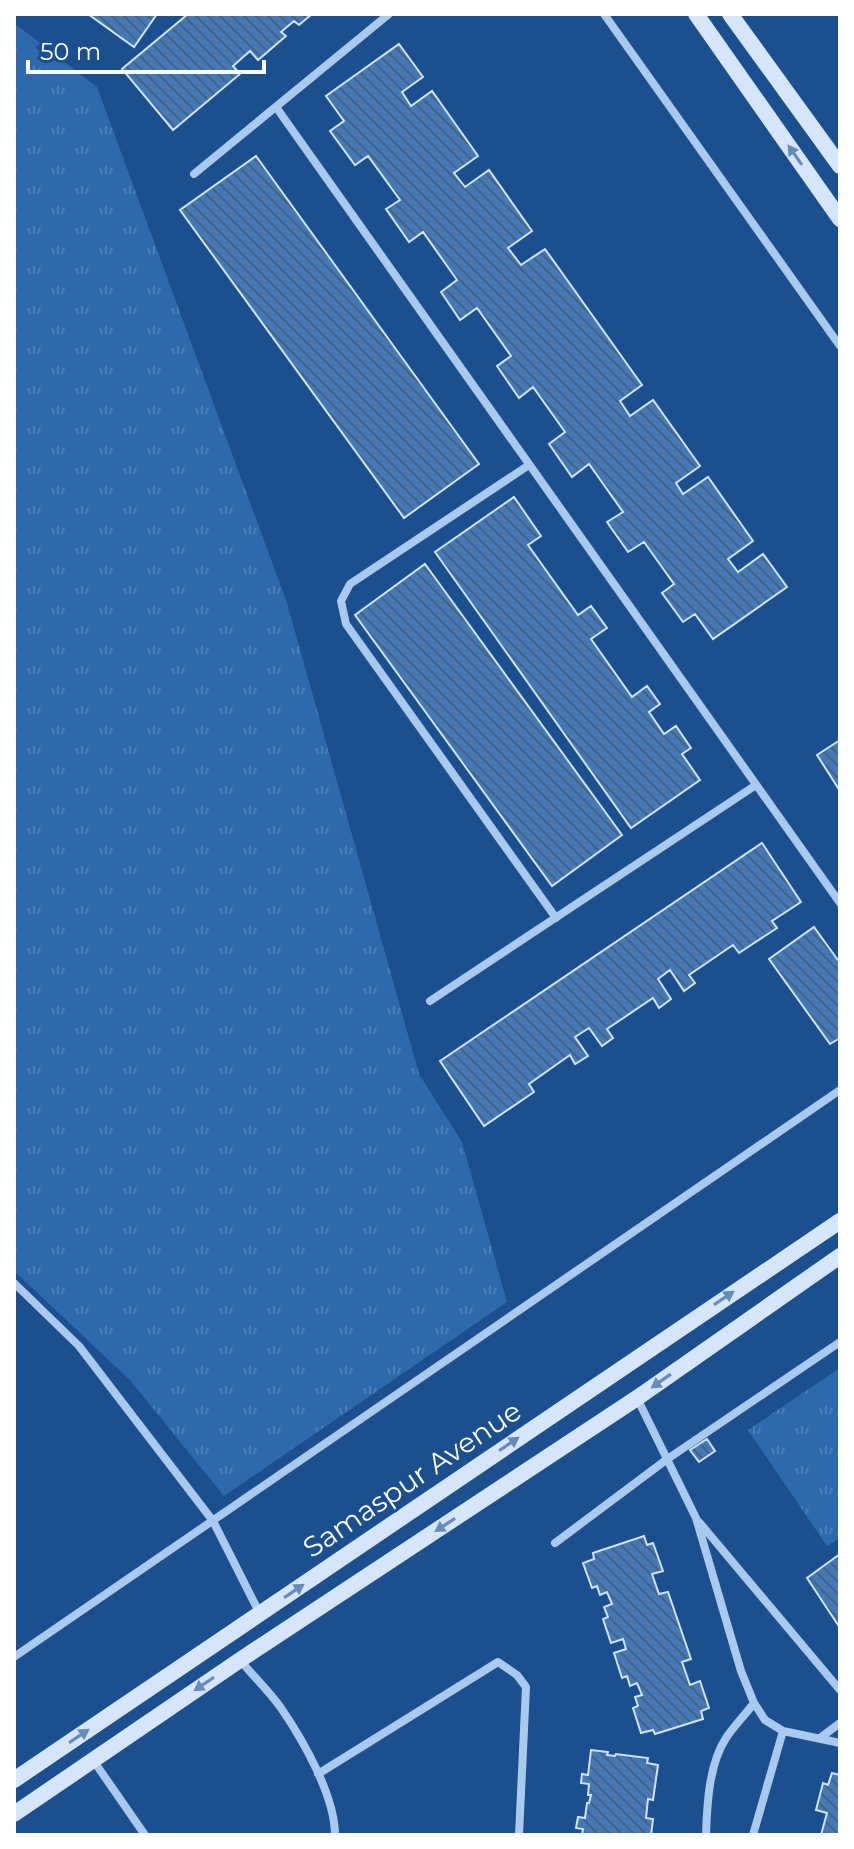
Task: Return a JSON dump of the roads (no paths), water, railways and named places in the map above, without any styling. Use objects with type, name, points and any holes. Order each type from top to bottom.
[{"type":"main road","points":[[696,14],[840,219]]},
{"type":"main road","points":[[730,14],[840,166]]},
{"type":"main road","name":"Samaspur Avenue","points":[[14,1780],[840,1221]]},
{"type":"main road","name":"Samaspur Avenue","points":[[14,1814],[240,1660],[637,1398],[840,1256]]},
{"type":"street","points":[[194,174],[389,14]]},
{"type":"street","points":[[604,14],[840,346]]},
{"type":"street","points":[[276,107],[840,903]]},
{"type":"street","points":[[529,465],[350,584],[341,601],[346,624],[556,918]]},
{"type":"street","points":[[430,1001],[756,785]]},
{"type":"street","points":[[14,1657],[840,1090]]},
{"type":"street","points":[[14,1283],[79,1346],[213,1521],[260,1614]]},
{"type":"street","points":[[555,1543],[666,1460],[840,1342]]},
{"type":"street","points":[[637,1398],[696,1518],[741,1671],[754,1703],[765,1720],[783,1731],[840,1743]]},
{"type":"street","points":[[696,1518],[840,1690]]},
{"type":"street","points":[[240,1660],[280,1707],[318,1774],[335,1821],[335,1835]]},
{"type":"street","points":[[318,1774],[498,1662],[517,1675],[526,1687],[519,1835]]},
{"type":"street","points":[[706,1835],[715,1759],[726,1738],[754,1703]]},
{"type":"street","points":[[820,1738],[840,1723]]},
{"type":"street","points":[[753,1835],[783,1731]]},
{"type":"street","points":[[93,1760],[145,1835]]}]
